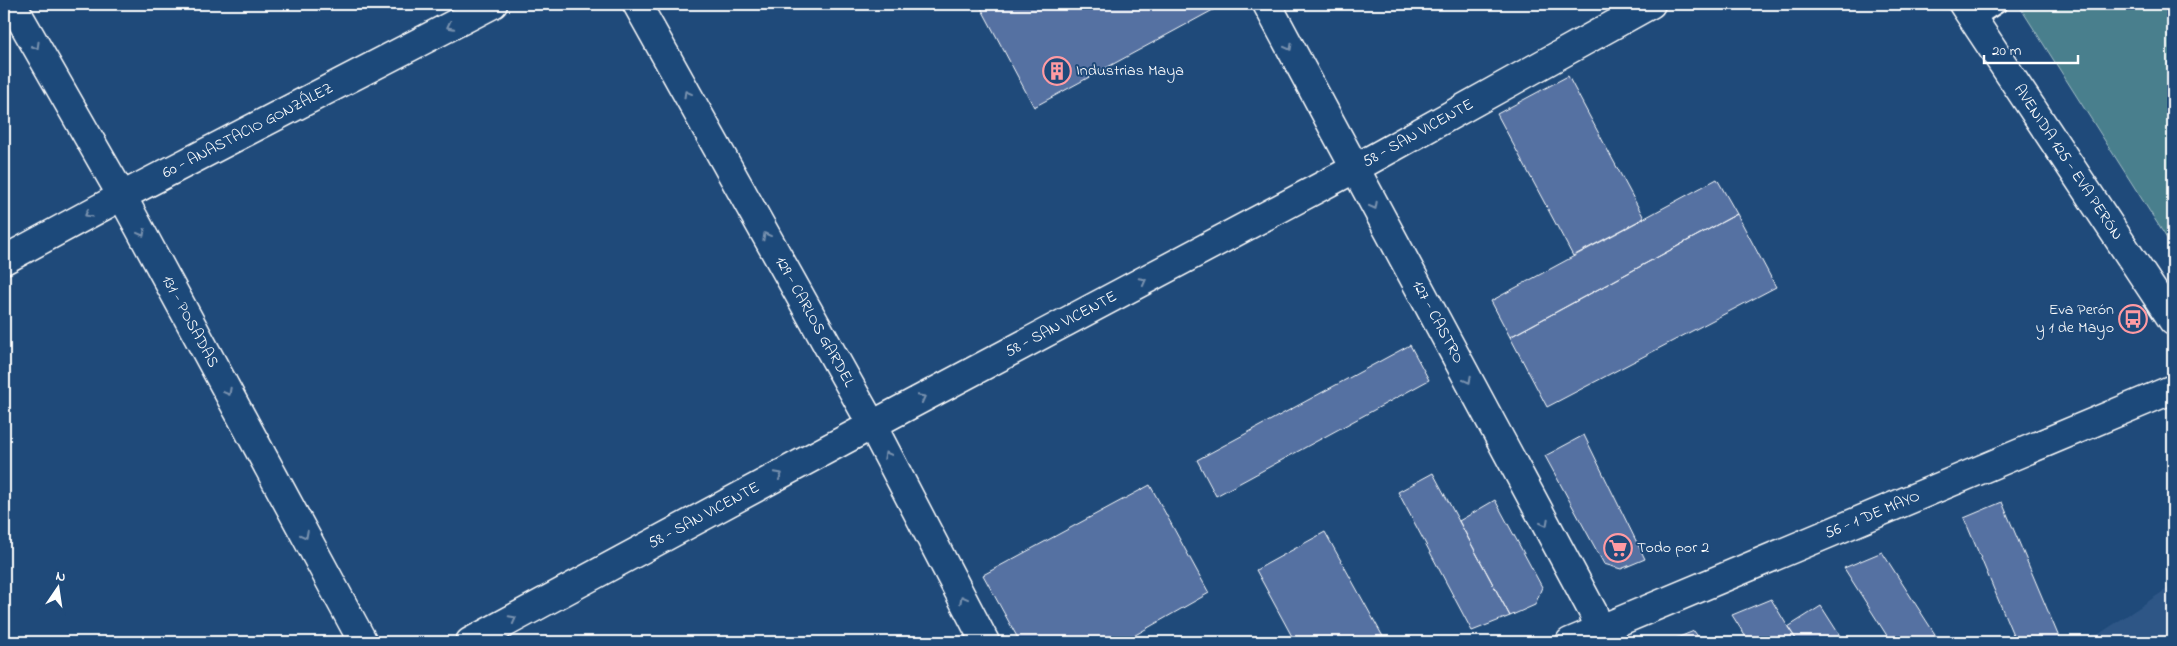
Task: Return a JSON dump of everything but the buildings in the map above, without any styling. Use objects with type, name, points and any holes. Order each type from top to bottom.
[{"type":"street","name":"131 - POSADAS","points":[[12,4],[122,196],[364,642]]},
{"type":"street","name":"60 - ANASTACIO GONZÁLEZ","points":[[4,260],[122,196],[493,4]]},
{"type":"street","name":"129 - CARLOS GARDEL","points":[[637,4],[872,424],[985,642]]},
{"type":"street","name":"127 - CASTRO","points":[[1267,4],[1593,612],[1602,636]]},
{"type":"street","name":"58 - SAN VICENTE","points":[[470,642],[872,424],[1354,169],[1652,4]]},
{"type":"street","name":"AVENIDA 125 - EVA PERÓN","points":[[1968,12],[2173,321]]},
{"type":"street","name":"56 - 1 DE MAYO","points":[[1570,642],[1602,636],[2173,389]]},
{"type":"lane","points":[[1968,12],[2000,4]]},
{"type":"shaded area","points":[[2173,585],[2173,642],[2087,642]]},
{"type":"green space","points":[[2018,4],[2173,4],[2173,248]]},
{"type":"place","name":"Industrias Maya","points":[[1057,71]]},
{"type":"place","name":"Eva Perón y 1 de Mayo","points":[[2133,319]]},
{"type":"place","name":"Todo por 2","points":[[1618,548]]}]
